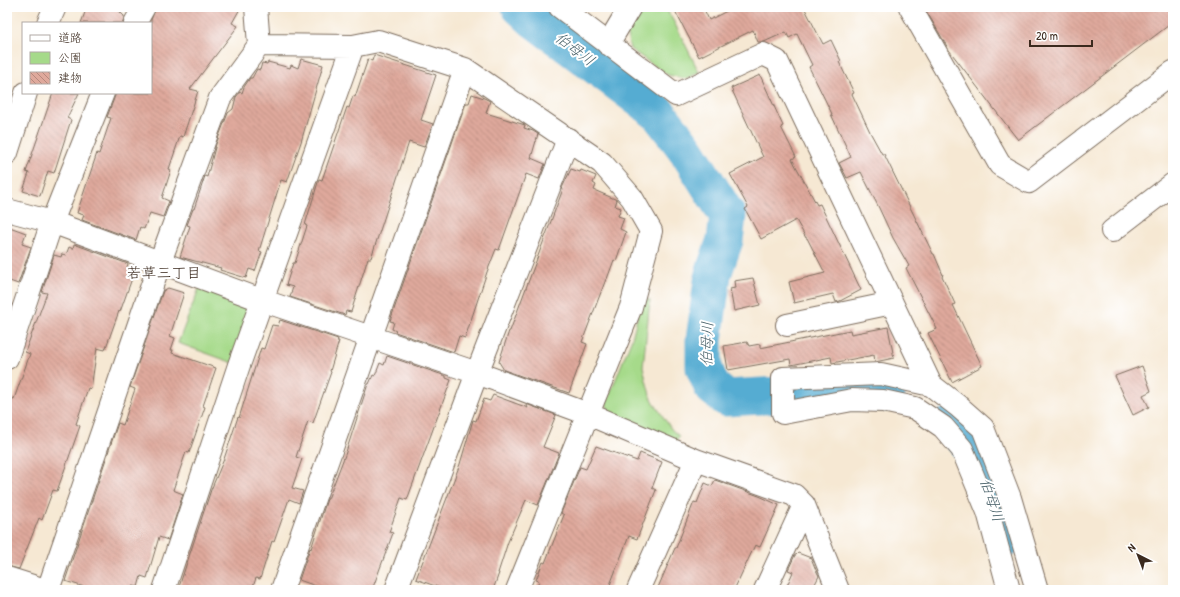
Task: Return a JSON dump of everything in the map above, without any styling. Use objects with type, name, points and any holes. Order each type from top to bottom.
[{"type":"street","points":[[48,22],[55,7]]},
{"type":"street","points":[[136,22],[144,7]]},
{"type":"street","points":[[7,578],[47,590],[160,262],[220,98],[259,45],[256,7]]},
{"type":"street","points":[[560,7],[676,95],[763,54],[777,61],[931,386]]},
{"type":"street","points":[[608,44],[630,7]]},
{"type":"street","points":[[910,7],[1000,165],[1029,182],[1173,72]]},
{"type":"street","points":[[259,45],[353,46],[378,41],[465,69],[602,163],[632,198],[651,231],[631,307],[517,590]]},
{"type":"street","points":[[164,590],[261,300],[353,46]]},
{"type":"street","points":[[282,590],[465,69]]},
{"type":"street","points":[[7,152],[26,94]]},
{"type":"street","points":[[7,358],[52,222],[102,94]]},
{"type":"street","points":[[396,590],[477,373],[568,139]]},
{"type":"street","points":[[1112,231],[1173,184]]},
{"type":"street","points":[[7,210],[52,222],[261,300],[477,373],[588,414],[696,460],[794,495],[804,505],[838,590]]},
{"type":"street","points":[[787,325],[892,303]]},
{"type":"street","points":[[1009,590],[988,512],[962,449],[944,427],[915,408],[883,401],[852,400],[783,413],[783,378],[881,374],[931,386],[958,406],[984,428],[1010,498],[1037,590]]},
{"type":"street","points":[[638,590],[696,460]]},
{"type":"street","points":[[765,590],[804,505]]},
{"type":"green space","points":[[641,7],[665,7],[699,72],[687,79],[668,75],[630,49],[626,30]]},
{"type":"green space","points":[[203,278],[261,300],[239,365],[178,343]]},
{"type":"green space","points":[[642,299],[650,300],[643,367],[646,380],[650,395],[656,406],[672,430],[679,436],[676,441],[611,414],[606,404],[632,338]]},
{"type":"building","points":[[87,7],[115,7],[124,16],[123,22],[81,22]]},
{"type":"building","points":[[156,7],[241,7],[232,23],[238,26],[190,89],[198,91],[183,137],[180,136],[169,169],[171,170],[162,198],[169,201],[163,217],[150,213],[144,229],[140,227],[136,240],[82,220],[84,215],[77,213],[97,153],[99,154],[111,118],[107,117],[116,94],[152,94],[151,20]]},
{"type":"building","points":[[673,7],[703,7],[709,20],[735,7],[804,7],[823,44],[831,40],[841,61],[839,62],[854,93],[852,94],[871,134],[882,154],[884,154],[934,254],[955,304],[953,305],[982,366],[952,382],[928,333],[937,329],[906,268],[909,266],[893,238],[861,172],[847,178],[839,163],[851,157],[809,67],[812,65],[797,34],[789,38],[786,32],[764,42],[758,42],[753,30],[699,57]]},
{"type":"building","points":[[924,7],[1173,7],[1173,22],[1018,140],[949,50]]},
{"type":"building","points":[[374,55],[436,75],[421,120],[433,124],[424,147],[409,142],[371,258],[368,258],[351,312],[346,311],[345,315],[290,297],[293,287],[286,285],[307,226],[305,225],[319,179],[322,180],[347,107],[349,108],[353,96],[355,97],[368,59],[372,61]]},
{"type":"building","points":[[301,59],[323,65],[301,142],[287,182],[281,180],[259,251],[262,252],[255,271],[249,269],[246,278],[220,270],[221,268],[180,257],[190,226],[187,225],[205,176],[207,177],[216,144],[228,113],[233,109],[236,97],[240,92],[242,93],[244,87],[250,78],[252,78],[257,69],[260,70],[262,63],[267,64],[268,62],[290,68],[291,65],[298,68]]},
{"type":"building","points":[[760,75],[783,126],[781,127],[796,157],[792,159],[817,205],[820,204],[861,290],[840,301],[836,302],[833,294],[794,303],[789,282],[825,273],[796,220],[761,239],[745,209],[748,207],[730,174],[763,157],[731,88]]},
{"type":"building","points":[[53,94],[79,94],[67,118],[71,120],[54,173],[48,171],[40,196],[23,191],[29,173],[26,172]]},
{"type":"building","points":[[472,94],[490,101],[486,113],[525,125],[524,128],[538,134],[531,158],[545,164],[539,179],[526,174],[499,250],[496,249],[487,272],[465,338],[459,336],[454,352],[395,332],[396,331],[392,329],[394,322],[390,321],[466,103],[469,103]]},
{"type":"building","points":[[571,169],[580,172],[581,170],[596,176],[593,183],[596,185],[594,190],[617,200],[615,206],[621,208],[618,216],[624,218],[620,229],[626,232],[616,261],[614,260],[606,279],[582,342],[587,344],[569,393],[504,370],[499,362],[509,331],[563,189],[562,188]]},
{"type":"building","points":[[7,226],[26,233],[22,244],[31,247],[18,284],[7,280]]},
{"type":"building","points":[[74,244],[128,264],[127,267],[135,270],[105,350],[97,348],[91,389],[88,388],[76,424],[80,426],[57,491],[53,490],[42,520],[39,518],[19,569],[7,566],[7,397],[14,399],[30,354],[25,352],[47,293],[42,292],[54,255],[61,257],[62,254],[66,255],[69,247],[73,249]]},
{"type":"building","points":[[753,278],[760,305],[734,311],[730,289],[735,288],[734,281]]},
{"type":"building","points":[[168,288],[184,293],[170,336],[175,338],[171,350],[173,350],[172,353],[216,368],[203,406],[205,407],[189,453],[186,452],[173,490],[183,494],[168,540],[159,537],[147,578],[141,576],[138,587],[133,586],[131,590],[94,590],[65,581],[118,423],[123,425],[135,389],[130,387],[163,291]]},
{"type":"building","points":[[280,320],[338,339],[337,341],[339,341],[330,371],[331,372],[313,423],[308,421],[296,457],[302,459],[292,488],[303,491],[299,503],[289,499],[274,542],[272,541],[260,579],[256,578],[252,590],[178,590],[211,490],[224,459],[238,417],[239,418],[261,348],[264,349],[272,325],[278,326]]},
{"type":"building","points":[[888,327],[894,358],[875,362],[874,355],[832,363],[831,357],[791,365],[790,359],[728,370],[724,346],[747,342],[749,346],[760,344],[760,348],[850,330],[851,334]]},
{"type":"building","points":[[387,356],[446,376],[446,378],[451,380],[407,500],[401,498],[389,532],[393,533],[372,590],[327,590],[299,580],[310,548],[311,549],[327,499],[345,455],[368,384],[373,375],[375,376],[380,363],[384,365]]},
{"type":"building","points":[[1142,366],[1151,391],[1143,395],[1149,407],[1133,415],[1115,376]]},
{"type":"building","points":[[493,395],[528,408],[526,404],[556,415],[543,447],[559,453],[538,505],[526,500],[508,542],[493,590],[446,590],[416,579],[460,464],[473,420],[476,421],[484,399],[490,401]]},
{"type":"building","points":[[596,446],[637,461],[640,453],[662,462],[652,488],[656,490],[637,539],[629,536],[608,590],[535,590],[539,581],[536,580],[543,562],[545,563],[564,515],[561,513],[580,467],[586,469]]},
{"type":"building","points":[[715,480],[779,505],[760,547],[755,545],[734,590],[657,590],[676,548],[694,502],[697,503],[705,483],[712,486]]},
{"type":"building","points":[[798,553],[811,558],[819,576],[812,590],[785,590],[793,572],[788,570],[795,555]]},
{"type":"waterway","name":"伯母川","points":[[520,7],[534,20],[658,113],[685,148],[728,216],[725,240],[713,274],[704,340],[704,368],[712,387],[726,398],[836,392],[887,393]]},
{"type":"waterway","name":"伯母川","points":[[950,425],[968,444],[986,475],[1004,540]]},
{"type":"district","name":"若草三丁目","points":[[164,273]]}]
